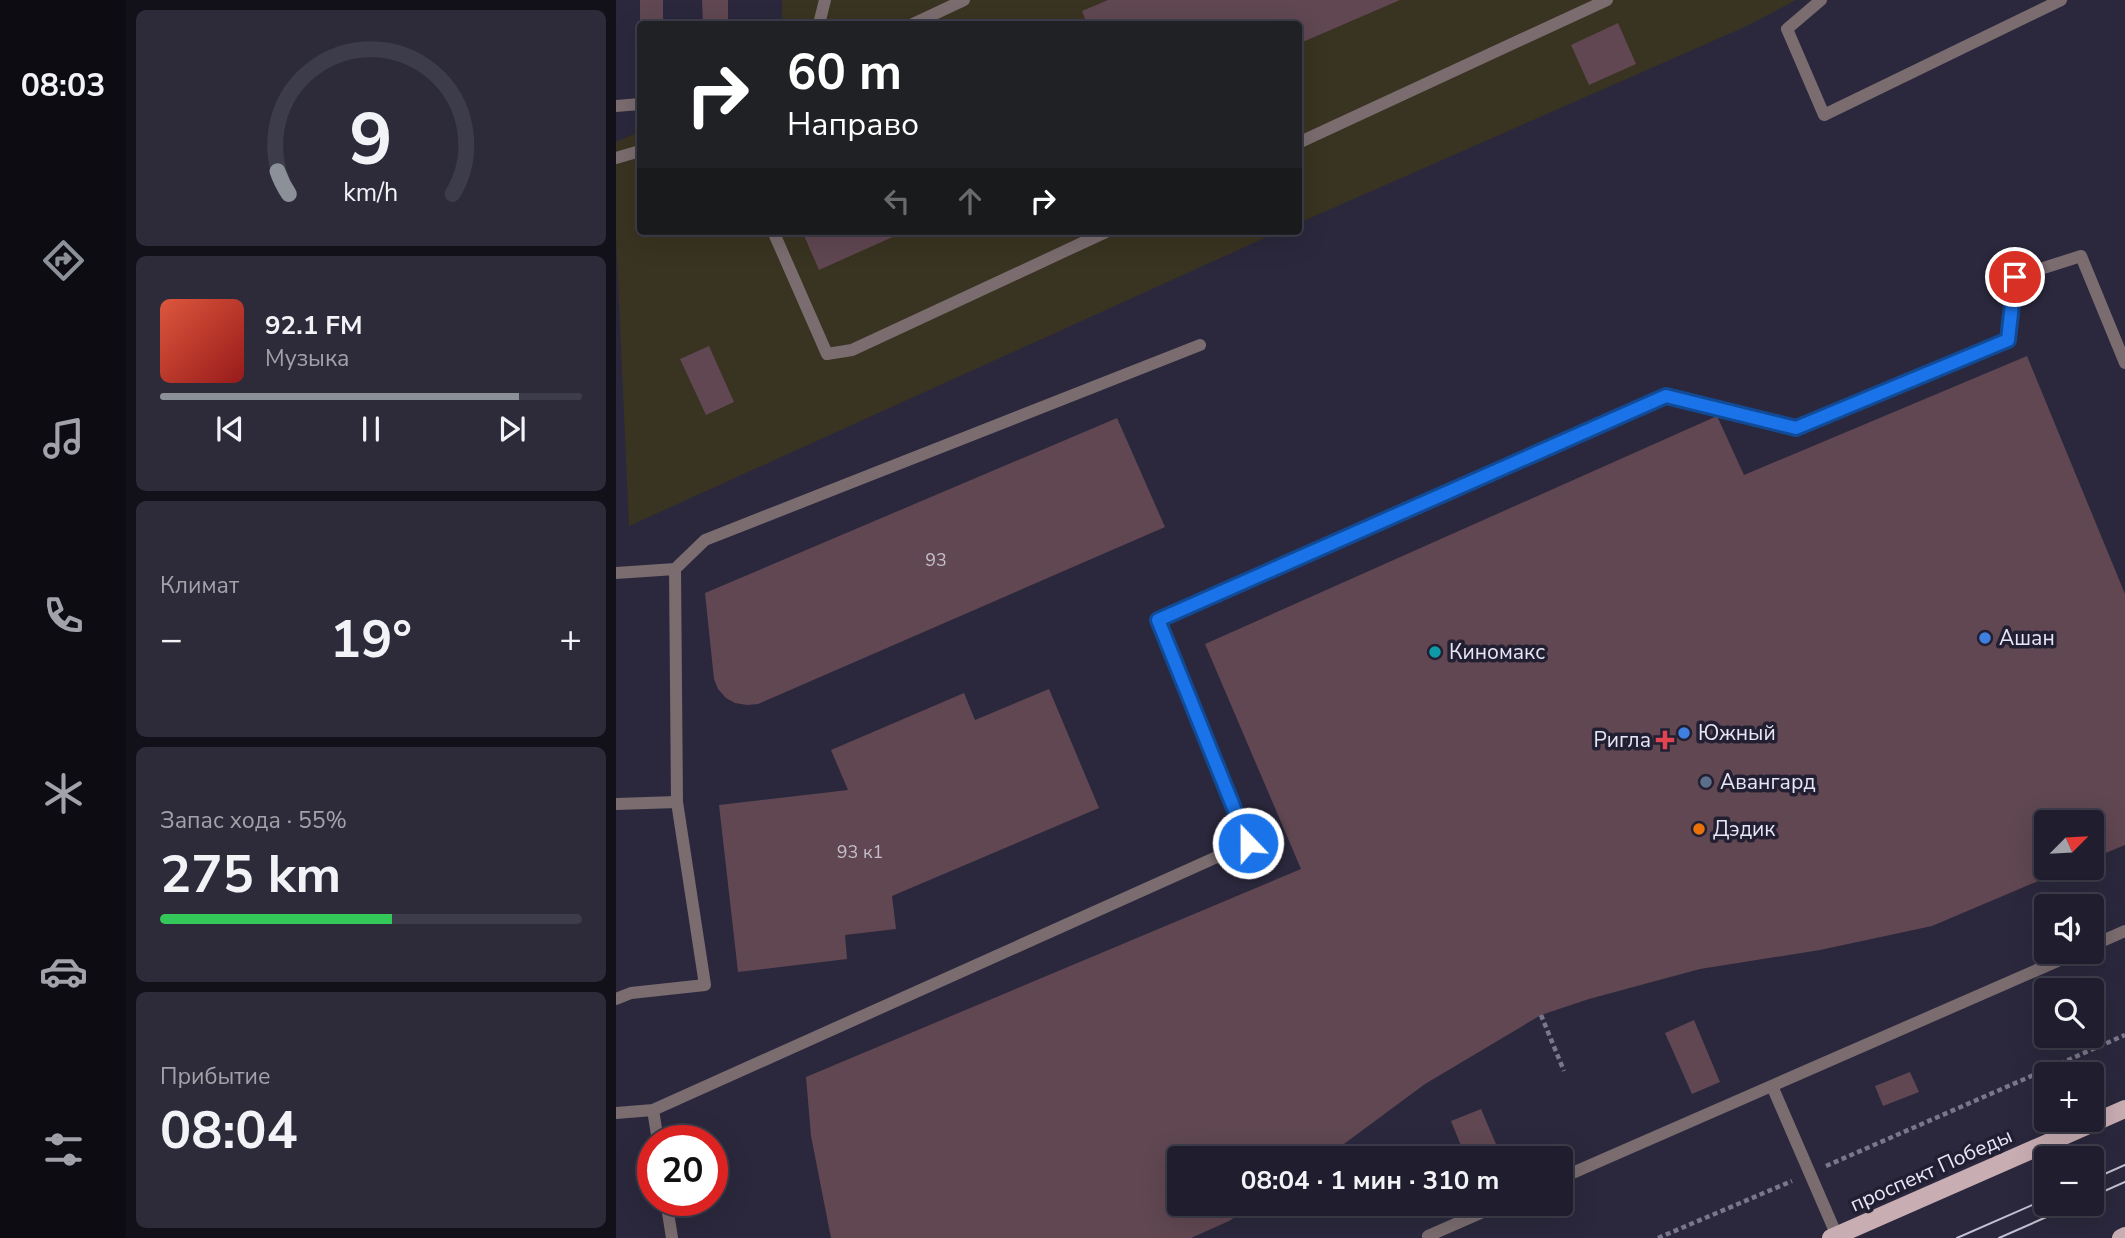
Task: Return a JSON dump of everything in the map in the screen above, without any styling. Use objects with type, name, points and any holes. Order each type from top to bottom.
[{"type":"main road","name":"проспект Победы","points":[[1834,1237],[2125,1109]]},
{"type":"lane","points":[[820,21],[825,0]]},
{"type":"lane","points":[[919,21],[964,0]]},
{"type":"lane","points":[[1302,141],[1607,0]]},
{"type":"lane","points":[[1821,0],[1787,29],[1824,115],[2061,0]]},
{"type":"lane","points":[[616,106],[637,104]]},
{"type":"lane","points":[[616,158],[637,152]]},
{"type":"lane","points":[[775,235],[827,354],[852,350],[1099,235]]},
{"type":"lane","points":[[616,1113],[653,1110],[1248,843],[1158,620],[1666,396],[1796,428],[2008,340],[2015,277],[2081,256],[2125,363]]},
{"type":"lane","points":[[616,573],[675,569],[705,540],[1200,345]]},
{"type":"lane","points":[[616,999],[631,993],[705,985],[677,802],[675,569]]},
{"type":"lane","points":[[616,804],[677,802]]},
{"type":"lane","points":[[2104,940],[2125,931]]},
{"type":"lane","points":[[1573,1173],[2051,964]]},
{"type":"lane","points":[[1772,1086],[1810,1173],[1834,1237]]},
{"type":"lane","points":[[653,1110],[655,1125]]},
{"type":"lane","points":[[669,1216],[672,1238]]},
{"type":"lane","points":[[1429,1238],[1428,1236],[1474,1216]]},
{"type":"path","points":[[1541,1015],[1564,1072]]},
{"type":"path","points":[[1658,1238],[2125,1035]]},
{"type":"shaded area","points":[[782,0],[1796,0],[1747,26],[1302,222],[1302,21],[782,21]]},
{"type":"shaded area","points":[[637,132],[637,235],[1271,235],[629,526],[616,236],[616,142]]},
{"type":"building","points":[[640,0],[663,0],[663,21],[640,21]]},
{"type":"building","points":[[702,0],[728,0],[728,21],[703,21]]},
{"type":"building","points":[[1108,0],[1400,0],[1302,42],[1302,21],[1086,21],[1082,11]]},
{"type":"building","points":[[1618,23],[1636,64],[1589,85],[1571,45]]},
{"type":"building","points":[[804,235],[897,235],[819,270]]},
{"type":"building","points":[[709,346],[734,402],[706,415],[680,359]]},
{"type":"building","name":"Южный","points":[[2027,356],[2125,594],[2125,845],[2104,854],[2104,810],[2034,810],[2034,880],[2041,880],[1932,926],[1820,950],[1700,969],[1541,1015],[1425,1084],[1341,1146],[1167,1146],[1167,1216],[1237,1216],[1191,1238],[831,1238],[811,1136],[806,1077],[1301,869],[1205,644],[1717,416],[1744,475]]},
{"type":"building","points":[[1117,418],[1165,527],[758,704],[735,703],[718,689],[714,679],[705,593]]},
{"type":"building","points":[[1049,689],[1099,808],[892,896],[896,929],[845,935],[847,959],[738,972],[719,805],[848,790],[831,750],[964,693],[975,720]]},
{"type":"building","points":[[1694,1020],[1720,1082],[1692,1094],[1665,1033]]},
{"type":"building","points":[[1910,1072],[1919,1092],[1883,1106],[1875,1086]]},
{"type":"building","points":[[1481,1109],[1497,1146],[1461,1146],[1451,1121]]},
{"type":"tram line","points":[[2104,1174],[2125,1165]]},
{"type":"tram line","points":[[2104,1191],[2125,1182]]},
{"type":"tram line","points":[[1957,1238],[2034,1204]]},
{"type":"tram line","points":[[1999,1238],[2049,1216]]},
{"type":"place","name":"Ашан","points":[[1985,638]]},
{"type":"place","name":"Киномакс","points":[[1435,652]]},
{"type":"place","name":"Южный","points":[[1684,733]]},
{"type":"place","name":"Ригла","points":[[1665,740]]},
{"type":"place","name":"Авангард","points":[[1706,782]]},
{"type":"place","name":"Дэдик","points":[[1699,829]]},
{"type":"route","points":[[1248,843],[1158,620],[1666,396],[1796,428],[2008,340],[2015,277]]}]
